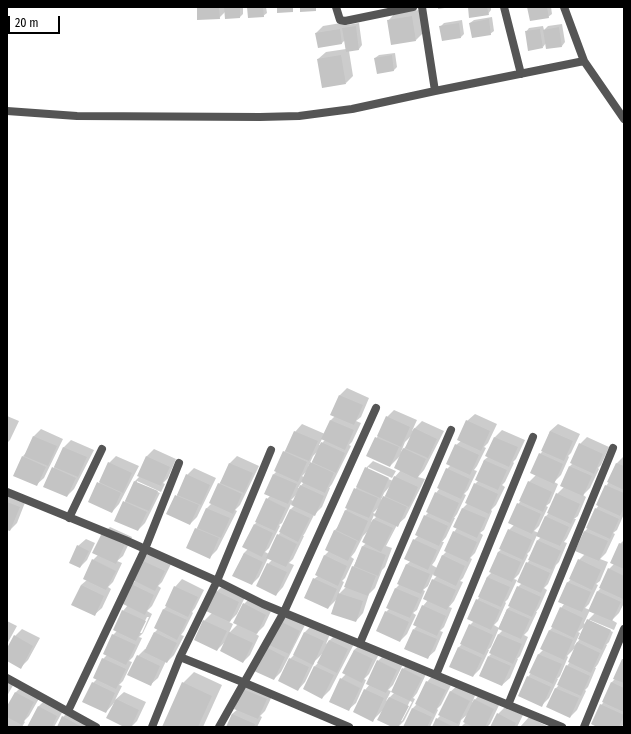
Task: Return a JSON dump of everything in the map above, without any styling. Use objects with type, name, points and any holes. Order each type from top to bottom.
[{"type":"street","points":[[336,7],[340,20],[345,21],[413,7]]},
{"type":"street","points":[[422,7],[435,91]]},
{"type":"street","points":[[504,7],[521,74]]},
{"type":"street","points":[[564,7],[584,61],[624,119]]},
{"type":"street","points":[[7,111],[77,116],[299,116],[352,109],[584,61]]},
{"type":"street","points":[[219,727],[284,612],[376,408]]},
{"type":"street","points":[[360,643],[451,430]]},
{"type":"street","points":[[436,675],[533,437]]},
{"type":"street","points":[[508,705],[613,448]]},
{"type":"street","points":[[69,518],[102,449]]},
{"type":"street","points":[[152,727],[180,657],[216,581],[270,450]]},
{"type":"street","points":[[68,711],[145,549],[179,463]]},
{"type":"street","points":[[7,492],[145,549],[263,604],[562,727]]},
{"type":"street","points":[[584,727],[624,629]]},
{"type":"street","points":[[180,657],[349,727]]},
{"type":"street","points":[[7,678],[96,727]]},
{"type":"building","points":[[197,7],[219,7],[220,19],[197,20]]},
{"type":"building","points":[[224,7],[240,7],[240,18],[225,19]]},
{"type":"building","points":[[247,7],[263,7],[264,17],[248,18]]},
{"type":"building","points":[[277,7],[293,7],[293,12],[277,13]]},
{"type":"building","points":[[300,7],[316,7],[316,11],[300,12]]},
{"type":"building","points":[[468,7],[487,7],[489,15],[469,18]]},
{"type":"building","points":[[527,7],[547,7],[549,18],[530,21]]},
{"type":"building","points":[[412,16],[416,41],[391,45],[387,20]]},
{"type":"building","points":[[489,19],[491,35],[472,38],[469,23]]},
{"type":"building","points":[[459,23],[461,38],[442,41],[439,26]]},
{"type":"building","points":[[356,26],[359,50],[346,52],[342,28]]},
{"type":"building","points":[[559,27],[562,47],[546,49],[543,30]]},
{"type":"building","points":[[340,29],[342,44],[318,48],[315,33]]},
{"type":"building","points":[[540,29],[543,48],[528,51],[525,31]]},
{"type":"building","points":[[341,55],[346,84],[322,88],[317,59]]},
{"type":"building","points":[[392,55],[394,71],[377,74],[374,58]]},
{"type":"building","points":[[339,395],[363,405],[354,425],[330,415]]},
{"type":"building","points":[[386,416],[410,427],[401,447],[377,436]]},
{"type":"building","points":[[330,420],[354,430],[345,450],[321,439]]},
{"type":"building","points":[[466,420],[490,431],[481,451],[457,440]]},
{"type":"building","points":[[414,428],[437,439],[428,458],[405,448]]},
{"type":"building","points":[[294,431],[318,441],[309,461],[285,451]]},
{"type":"building","points":[[550,431],[573,441],[564,461],[541,451]]},
{"type":"building","points":[[33,436],[57,446],[48,466],[24,456]]},
{"type":"building","points":[[375,437],[399,447],[390,467],[366,456]]},
{"type":"building","points":[[494,437],[518,447],[509,467],[485,456]]},
{"type":"building","points":[[321,442],[345,453],[336,473],[312,462]]},
{"type":"building","points":[[579,443],[603,454],[594,474],[570,463]]},
{"type":"building","points":[[455,444],[479,455],[470,475],[446,464]]},
{"type":"building","points":[[63,447],[87,457],[78,477],[54,467]]},
{"type":"building","points":[[403,448],[426,459],[417,479],[394,468]]},
{"type":"building","points":[[283,451],[307,462],[298,482],[274,471]]},
{"type":"building","points":[[539,453],[563,464],[554,484],[530,473]]},
{"type":"building","points":[[22,456],[46,467],[37,486],[13,476]]},
{"type":"building","points":[[146,456],[170,467],[161,486],[137,476]]},
{"type":"building","points":[[484,460],[507,470],[498,490],[475,480]]},
{"type":"building","points":[[108,462],[132,473],[123,493],[99,482]]},
{"type":"building","points":[[310,462],[334,473],[325,493],[301,482]]},
{"type":"building","points":[[229,463],[253,473],[244,493],[220,483]]},
{"type":"building","points":[[616,463],[624,466],[624,490],[607,482]]},
{"type":"building","points":[[569,466],[592,476],[583,496],[560,486]]},
{"type":"building","points":[[52,467],[76,478],[67,497],[43,487]]},
{"type":"building","points":[[365,467],[389,478],[380,498],[356,487]]},
{"type":"building","points":[[446,468],[470,479],[461,499],[437,488]]},
{"type":"building","points":[[186,474],[210,485],[201,505],[177,495]]},
{"type":"building","points":[[273,474],[297,484],[288,504],[264,494]]},
{"type":"building","points":[[394,476],[418,487],[409,507],[385,496]]},
{"type":"building","points":[[134,481],[158,491],[149,511],[125,501]]},
{"type":"building","points":[[528,481],[552,492],[543,512],[519,501]]},
{"type":"building","points":[[97,482],[121,493],[112,513],[88,502]]},
{"type":"building","points":[[218,483],[242,494],[233,514],[209,503]]},
{"type":"building","points":[[474,483],[498,494],[489,514],[465,503]]},
{"type":"building","points":[[300,485],[324,496],[315,516],[291,505]]},
{"type":"building","points":[[605,485],[624,493],[624,507],[620,516],[596,505]]},
{"type":"building","points":[[354,488],[378,498],[369,518],[345,508]]},
{"type":"building","points":[[435,492],[459,503],[450,523],[426,512]]},
{"type":"building","points":[[556,493],[580,504],[571,524],[547,513]]},
{"type":"building","points":[[175,495],[199,505],[190,525],[166,514]]},
{"type":"building","points":[[383,496],[407,507],[398,527],[374,516]]},
{"type":"building","points":[[266,498],[286,508],[275,531],[255,522]]},
{"type":"building","points":[[123,501],[147,512],[138,531],[114,521]]},
{"type":"building","points":[[7,502],[20,507],[10,531],[7,530]]},
{"type":"building","points":[[517,503],[541,514],[532,534],[508,523]]},
{"type":"building","points":[[206,508],[230,518],[221,538],[197,528]]},
{"type":"building","points":[[462,508],[486,518],[477,538],[453,527]]},
{"type":"building","points":[[595,508],[619,519],[610,539],[586,528]]},
{"type":"building","points":[[290,509],[310,518],[298,542],[279,532]]},
{"type":"building","points":[[345,510],[368,521],[359,541],[336,530]]},
{"type":"building","points":[[424,515],[448,526],[439,546],[415,535]]},
{"type":"building","points":[[545,516],[569,527],[560,546],[536,536]]},
{"type":"building","points":[[373,519],[393,528],[381,552],[362,542]]},
{"type":"building","points":[[254,524],[273,533],[262,557],[242,547]]},
{"type":"building","points":[[195,528],[219,538],[210,559],[186,548]]},
{"type":"building","points":[[508,529],[532,540],[523,560],[499,549]]},
{"type":"building","points":[[334,530],[357,541],[348,561],[325,550]]},
{"type":"building","points":[[453,531],[477,542],[468,562],[444,551]]},
{"type":"building","points":[[584,531],[608,541],[599,561],[575,551]]},
{"type":"building","points":[[102,533],[125,544],[116,564],[92,553]]},
{"type":"building","points":[[277,534],[297,544],[286,567],[266,558]]},
{"type":"building","points":[[413,539],[437,550],[428,570],[404,559]]},
{"type":"building","points":[[537,540],[561,551],[552,570],[528,560]]},
{"type":"building","points":[[619,543],[624,545],[624,569],[610,563]]},
{"type":"building","points":[[77,545],[89,551],[80,568],[69,563]]},
{"type":"building","points":[[362,546],[386,555],[378,576],[354,566]]},
{"type":"building","points":[[498,552],[521,562],[512,582],[489,572]]},
{"type":"building","points":[[244,553],[263,562],[252,585],[232,576]]},
{"type":"building","points":[[324,555],[347,566],[338,586],[315,575]]},
{"type":"building","points":[[442,555],[465,566],[456,586],[433,575]]},
{"type":"building","points":[[92,559],[116,571],[106,590],[83,579]]},
{"type":"building","points":[[578,559],[601,570],[592,590],[569,579]]},
{"type":"building","points":[[141,560],[165,571],[155,591],[131,579]]},
{"type":"building","points":[[526,562],[550,573],[541,593],[517,582]]},
{"type":"building","points":[[267,563],[287,572],[276,596],[256,586]]},
{"type":"building","points":[[406,564],[430,574],[421,594],[397,584]]},
{"type":"building","points":[[352,566],[376,576],[368,596],[344,587]]},
{"type":"building","points":[[608,568],[624,576],[623,599],[599,588]]},
{"type":"building","points":[[487,577],[510,587],[501,607],[478,597]]},
{"type":"building","points":[[313,578],[337,589],[328,609],[304,598]]},
{"type":"building","points":[[432,579],[456,590],[447,610],[423,599]]},
{"type":"building","points":[[567,582],[591,592],[582,612],[558,602]]},
{"type":"building","points":[[131,584],[154,595],[145,615],[121,603]]},
{"type":"building","points":[[81,585],[104,596],[95,616],[71,605]]},
{"type":"building","points":[[174,586],[198,597],[188,617],[165,606]]},
{"type":"building","points":[[517,586],[541,597],[532,617],[508,606]]},
{"type":"building","points":[[395,588],[419,598],[410,618],[386,608]]},
{"type":"building","points":[[216,591],[239,602],[230,622],[206,611]]},
{"type":"building","points":[[597,591],[621,602],[612,621],[588,611]]},
{"type":"building","points":[[338,593],[363,601],[356,622],[331,614]]},
{"type":"building","points":[[476,599],[500,610],[491,630],[467,619]]},
{"type":"building","points":[[243,603],[266,615],[257,634],[233,623]]},
{"type":"building","points":[[422,605],[446,616],[437,636],[413,625]]},
{"type":"building","points":[[560,607],[583,618],[574,638],[551,627]]},
{"type":"building","points":[[163,609],[187,620],[177,640],[154,628]]},
{"type":"building","points":[[507,609],[530,619],[521,639],[498,629]]},
{"type":"building","points":[[122,610],[146,621],[136,641],[113,630]]},
{"type":"building","points":[[385,611],[409,622],[400,642],[376,631]]},
{"type":"building","points":[[587,619],[611,630],[602,650],[578,639]]},
{"type":"building","points":[[203,620],[227,631],[217,651],[194,640]]},
{"type":"building","points":[[280,621],[300,631],[289,654],[269,645]]},
{"type":"building","points":[[469,624],[493,635],[484,655],[460,644]]},
{"type":"building","points":[[413,629],[437,639],[428,659],[404,649]]},
{"type":"building","points":[[549,630],[573,640],[564,660],[540,649]]},
{"type":"building","points":[[154,632],[177,643],[167,663],[144,652]]},
{"type":"building","points":[[229,632],[253,643],[243,663],[220,651]]},
{"type":"building","points":[[304,632],[324,641],[313,665],[293,655]]},
{"type":"building","points":[[112,634],[136,645],[126,665],[103,654]]},
{"type":"building","points":[[498,634],[522,644],[513,664],[489,653]]},
{"type":"building","points":[[14,635],[33,646],[21,669],[7,661],[7,648]]},
{"type":"building","points":[[329,640],[348,649],[337,673],[317,663]]},
{"type":"building","points":[[577,642],[600,653],[591,673],[568,662]]},
{"type":"building","points":[[266,647],[285,657],[274,680],[254,671]]},
{"type":"building","points":[[458,647],[482,658],[473,677],[449,667]]},
{"type":"building","points":[[354,650],[373,659],[362,683],[342,673]]},
{"type":"building","points":[[538,654],[562,664],[553,684],[529,673]]},
{"type":"building","points":[[137,655],[160,666],[151,686],[127,675]]},
{"type":"building","points":[[488,656],[511,666],[502,686],[479,676]]},
{"type":"building","points":[[102,658],[126,669],[116,689],[93,678]]},
{"type":"building","points":[[289,658],[309,667],[298,691],[278,681]]},
{"type":"building","points":[[622,659],[624,659],[624,683],[613,679]]},
{"type":"building","points":[[377,660],[397,670],[386,693],[366,684]]},
{"type":"building","points":[[566,665],[590,676],[581,696],[557,685]]},
{"type":"building","points":[[314,666],[334,675],[322,699],[303,689]]},
{"type":"building","points":[[402,668],[422,678],[410,701],[391,692]]},
{"type":"building","points":[[527,676],[551,687],[542,707],[518,696]]},
{"type":"building","points":[[340,678],[360,688],[349,711],[329,702]]},
{"type":"building","points":[[426,681],[446,690],[434,714],[415,704]]},
{"type":"building","points":[[92,682],[115,693],[106,713],[82,702]]},
{"type":"building","points":[[182,682],[212,696],[198,727],[162,727]]},
{"type":"building","points":[[611,682],[624,688],[624,712],[602,702]]},
{"type":"building","points":[[555,688],[579,698],[570,718],[546,707]]},
{"type":"building","points":[[243,689],[267,699],[258,719],[234,709]]},
{"type":"building","points":[[364,689],[384,698],[373,722],[353,712]]},
{"type":"building","points":[[450,691],[470,701],[458,724],[438,715]]},
{"type":"building","points":[[15,692],[34,702],[22,725],[7,717],[7,706]]},
{"type":"building","points":[[389,697],[409,706],[398,727],[392,727],[377,720]]},
{"type":"building","points":[[116,699],[139,710],[131,727],[124,727],[106,718]]},
{"type":"building","points":[[474,699],[494,709],[485,727],[473,727],[463,722]]},
{"type":"building","points":[[600,704],[624,715],[619,727],[597,727],[591,724]]},
{"type":"building","points":[[38,706],[57,716],[52,727],[27,727]]},
{"type":"building","points":[[412,708],[432,717],[427,727],[403,727]]},
{"type":"building","points":[[497,713],[516,723],[514,727],[490,727]]},
{"type":"building","points":[[232,714],[255,724],[254,727],[226,727]]},
{"type":"building","points":[[62,716],[82,727],[57,727]]},
{"type":"building","points":[[436,718],[454,727],[432,727]]}]
